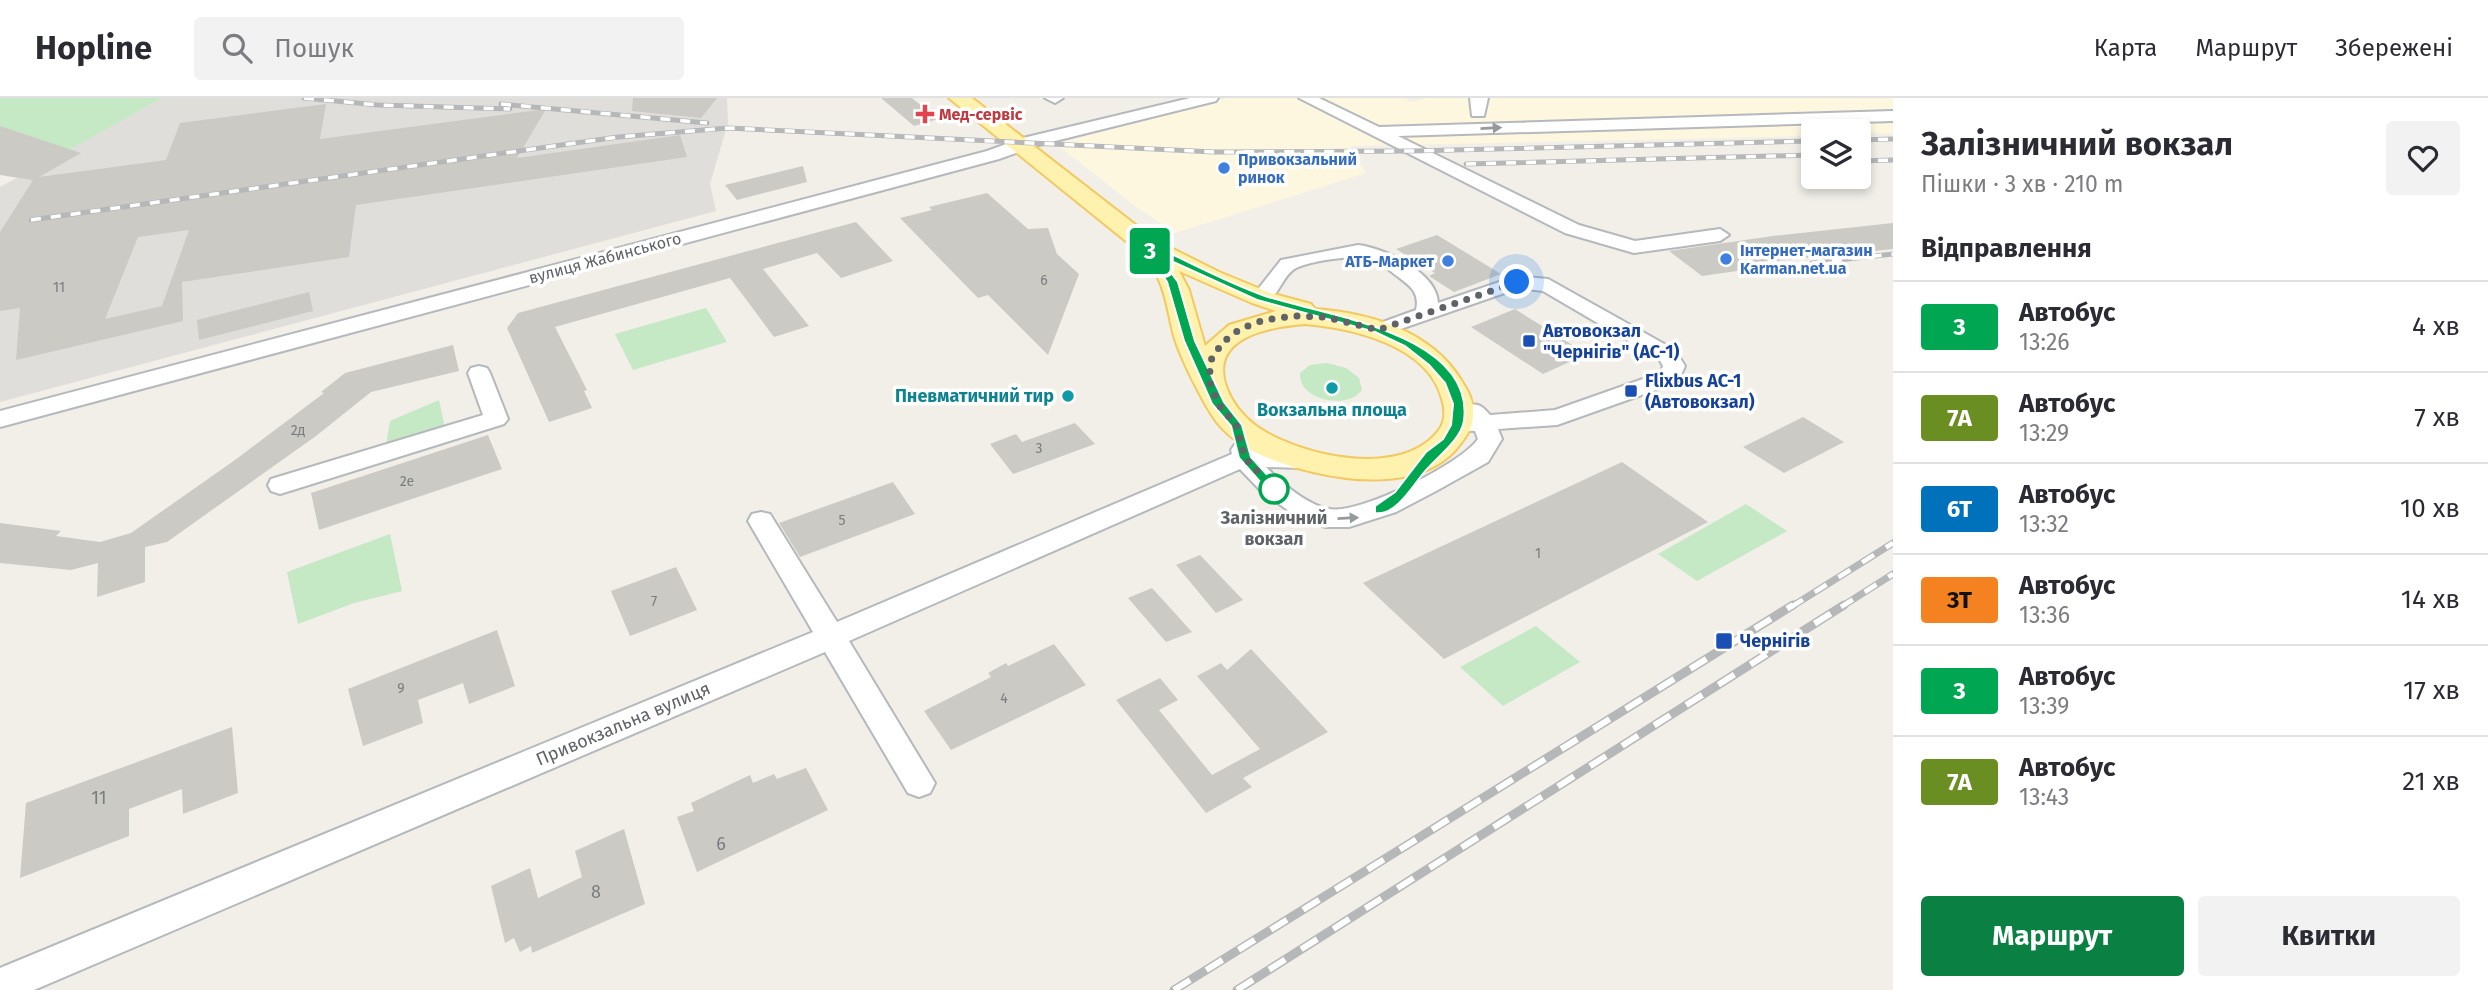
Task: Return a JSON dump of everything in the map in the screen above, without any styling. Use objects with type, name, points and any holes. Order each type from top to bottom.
[{"type":"main road","points":[[959,98],[1146,245],[1210,277],[1261,298],[1378,330],[1409,344],[1433,362],[1463,407],[1448,442],[1430,455],[1404,465],[1372,469],[1337,468],[1302,460],[1265,445],[1236,425],[1218,404],[1189,341],[1173,282],[1146,245]]},
{"type":"main road","points":[[1209,380],[1211,360],[1222,343],[1240,329],[1264,320],[1293,316],[1325,317]]},
{"type":"street","name":"вулиця Жабинського","points":[[0,419],[940,169],[1019,145],[1210,98]]},
{"type":"street","points":[[1307,98],[1572,229],[1634,247],[1720,235]]},
{"type":"street","points":[[1398,131],[1479,105],[1893,106]]},
{"type":"street","points":[[1377,132],[1893,116]]},
{"type":"street","points":[[1261,298],[1288,264],[1353,251],[1366,252],[1380,256],[1426,288],[1429,299],[1426,312]]},
{"type":"street","points":[[1378,330],[1517,282],[1534,282],[1548,285],[1667,355],[1674,366],[1670,377],[1557,417],[1463,407]]},
{"type":"street","points":[[280,485],[496,419],[479,373]]},
{"type":"street","points":[[1463,407],[1557,417]]},
{"type":"street","points":[[1236,425],[1245,458],[1274,489],[1304,511],[1334,519],[1362,517],[1479,456],[1490,439],[1463,407]]},
{"type":"street","points":[[1380,509],[1400,495],[1430,455],[1479,456]]},
{"type":"street","name":"Привокзальна вулиця","points":[[0,986],[830,637],[1212,470],[1245,458],[1302,460]]},
{"type":"street","points":[[761,521],[919,783]]},
{"type":"shaded area","points":[[162,98],[727,98],[728,123],[710,184],[716,211],[0,402],[0,187]]},
{"type":"shaded area","name":"Привокзальний ринок","points":[[1228,98],[1404,98],[1412,102],[1427,98],[1893,98],[1893,134],[1871,133],[1871,119],[1801,119],[1801,136],[1350,146],[1366,173],[1175,233],[1139,209],[1056,144]]},
{"type":"green space","points":[[0,98],[162,98],[58,156],[0,127]]},
{"type":"green space","points":[[706,308],[727,342],[633,370],[615,334]]},
{"type":"green space","points":[[1327,363],[1346,368],[1359,378],[1362,390],[1346,400],[1336,401],[1325,400],[1307,390],[1300,373],[1310,365]]},
{"type":"green space","points":[[439,400],[445,428],[386,445],[390,421]]},
{"type":"green space","points":[[1746,504],[1787,531],[1697,581],[1658,554]]},
{"type":"green space","points":[[390,534],[402,591],[354,603],[298,624],[287,572]]},
{"type":"green space","points":[[1536,626],[1580,662],[1503,706],[1460,667]]},
{"type":"building","points":[[633,98],[717,98],[701,118],[632,111]]},
{"type":"building","points":[[881,98],[912,98],[938,119],[914,126]]},
{"type":"building","points":[[326,104],[320,139],[546,109],[517,158],[680,135],[687,157],[356,205],[349,257],[182,282],[183,321],[16,360],[20,308],[0,311],[0,232],[33,180],[0,175],[0,126],[81,153],[39,177],[166,160],[180,123]],"holes":[[[189,230],[162,306],[105,319],[138,237]]]},
{"type":"building","points":[[803,166],[807,182],[737,200],[725,185]]},
{"type":"building","points":[[987,193],[1028,229],[1048,228],[1057,254],[1079,274],[1048,355],[988,295],[978,298],[900,218],[932,210],[929,207]]},
{"type":"building","points":[[856,222],[893,261],[841,278],[817,253],[763,269],[809,326],[774,337],[730,278],[555,327],[587,390],[584,391],[592,408],[549,422],[507,328],[518,313]]},
{"type":"building","points":[[1893,223],[1893,249],[1767,262],[1772,266],[1702,276],[1669,251],[1773,236]]},
{"type":"building","name":"АТБ-Маркет","points":[[1437,235],[1501,274],[1454,292],[1429,276],[1435,273],[1396,249]]},
{"type":"building","points":[[309,292],[313,311],[199,340],[197,320]]},
{"type":"building","name":"Автовокзал \"Чернігів\" (АС-1)","points":[[1515,309],[1587,354],[1543,374],[1471,327]]},
{"type":"building","points":[[453,345],[459,371],[371,392],[316,436],[167,542],[145,547],[145,582],[97,597],[98,563],[71,570],[0,563],[0,523],[61,531],[56,536],[100,542],[131,533],[235,460],[324,393],[321,392],[345,373]]},
{"type":"building","points":[[1803,417],[1844,442],[1784,473],[1743,447]]},
{"type":"building","points":[[1075,423],[1095,444],[1013,474],[990,444],[1016,434],[1022,442]]},
{"type":"building","points":[[488,435],[502,469],[319,530],[311,493]]},
{"type":"building","name":"Залізничний вокзал","points":[[1622,462],[1708,522],[1444,659],[1363,583]]},
{"type":"building","points":[[893,482],[915,514],[800,557],[779,523]]},
{"type":"building","points":[[1200,555],[1243,600],[1216,613],[1176,565]]},
{"type":"building","points":[[676,567],[697,610],[630,636],[611,591]]},
{"type":"building","points":[[1152,588],[1192,632],[1166,642],[1128,598]]},
{"type":"building","points":[[497,630],[515,686],[469,704],[463,683],[418,700],[423,723],[363,746],[348,689]]},
{"type":"building","points":[[1054,644],[1086,685],[951,750],[924,711],[991,677],[988,673],[1006,663],[1008,666]]},
{"type":"building","points":[[1251,649],[1328,732],[1243,778],[1252,787],[1206,813],[1116,700],[1160,678],[1178,700],[1159,710],[1212,775],[1260,749],[1197,676],[1221,663],[1227,670]]},
{"type":"building","points":[[232,727],[238,793],[183,814],[182,789],[129,809],[129,836],[20,878],[26,803]]},
{"type":"building","points":[[806,768],[828,810],[697,872],[677,817],[694,811],[691,803],[750,775],[753,783],[774,774],[777,779]]},
{"type":"building","points":[[624,829],[645,904],[532,953],[531,946],[520,952],[514,938],[505,943],[491,886],[530,868],[538,898],[582,877],[575,851]]},
{"type":"railway","points":[[304,98],[378,105],[510,109]]},
{"type":"railway","points":[[501,104],[707,123]]},
{"type":"railway","points":[[31,220],[618,137],[728,128],[1214,152],[1411,151],[1801,141]]},
{"type":"railway","points":[[1871,140],[1893,139]]},
{"type":"railway","points":[[1466,164],[1801,155]]},
{"type":"railway","points":[[1871,161],[1893,160]]},
{"type":"railway","points":[[1812,263],[1893,254]]},
{"type":"railway","points":[[1791,607],[1893,543]]},
{"type":"railway","points":[[1841,607],[1893,574]]},
{"type":"railway","points":[[1174,990],[1793,605]]},
{"type":"railway","points":[[1237,990],[1844,605]]},
{"type":"bus line","name":"3","points":[[1274,489],[1245,458],[1236,425],[1218,404],[1189,341],[1173,282],[1146,245],[1210,277],[1261,298],[1378,330],[1409,344],[1433,362],[1450,382],[1459,404],[1457,425],[1448,442],[1430,455],[1400,495],[1380,509]]},
{"type":"place","name":"Мед-сервіс","points":[[925,114]]},
{"type":"place","name":"Привокзальний ринок","points":[[1224,168]]},
{"type":"place","name":"Інтернет-магазин Karman.net.ua","points":[[1726,259]]},
{"type":"place","name":"АТБ-Маркет","points":[[1448,261]]},
{"type":"place","name":"Автовокзал \"Чернігів\" (АС-1)","points":[[1529,341]]},
{"type":"place","name":"Вокзальна площа","points":[[1332,388]]},
{"type":"place","name":"Flixbus АС-1 (Автовокзал)","points":[[1631,391]]},
{"type":"place","name":"Пневматичний тир","points":[[1068,396]]},
{"type":"place","name":"Залізничний вокзал","points":[[1274,489]]},
{"type":"place","name":"Чернігів","points":[[1724,641]]},
{"type":"route","points":[[1274,489],[1245,458],[1236,425],[1218,404],[1209,380],[1211,360],[1222,343],[1240,329],[1264,320],[1293,316],[1350,321],[1378,330],[1517,282]]}]
